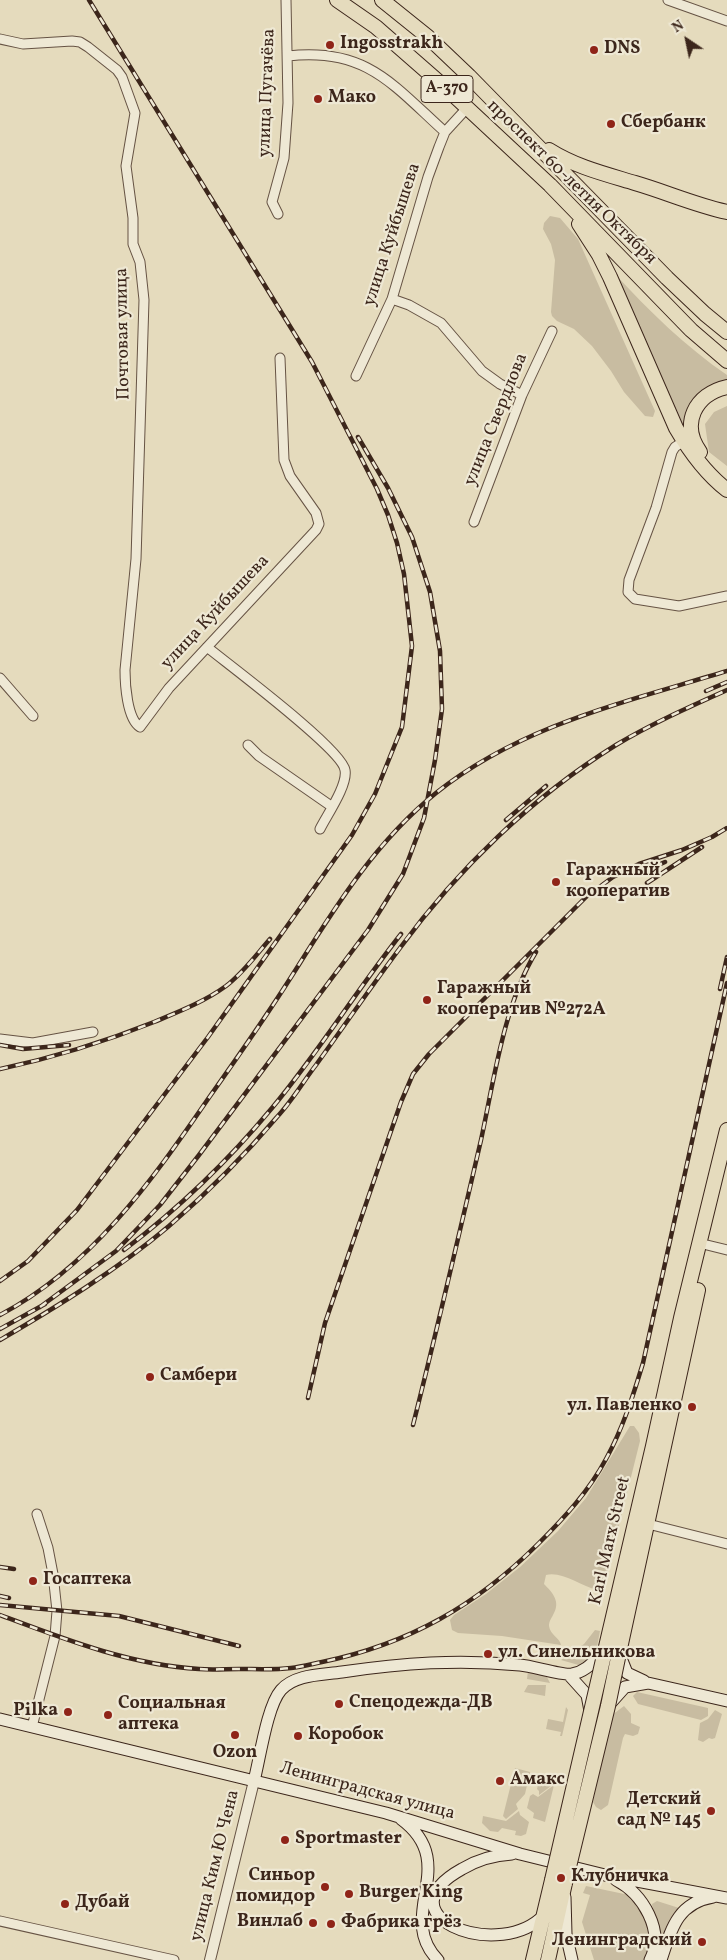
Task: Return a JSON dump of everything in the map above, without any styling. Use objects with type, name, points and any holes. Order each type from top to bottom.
[{"type":"main road","name":"проспект 60-летия Октября","points":[[337,0],[383,32],[410,55],[550,185],[691,330],[727,361]]},
{"type":"main road","name":"проспект 60-летия Октября","points":[[387,2],[428,37],[530,137],[668,278],[705,314],[727,332]]},
{"type":"main road","points":[[530,137],[559,156],[595,172],[727,212]]},
{"type":"main road","points":[[550,185],[599,255],[684,441],[699,464],[727,490]]},
{"type":"main road","points":[[727,387],[708,395],[698,404],[691,416],[690,432],[694,443],[705,458],[727,478]]},
{"type":"main road","name":"Karl Marx Street","points":[[548,1960],[559,1881],[591,1714],[681,1318],[727,1130]]},
{"type":"main road","points":[[523,1943],[532,1933],[559,1881],[608,1706],[707,1244],[727,1160]]},
{"type":"main road","points":[[254,1781],[275,1698],[286,1686],[300,1679],[400,1664],[445,1661],[520,1665],[569,1675],[583,1671],[605,1651]]},
{"type":"main road","points":[[619,1653],[627,1673],[632,1677],[648,1683],[727,1701]]},
{"type":"main road","points":[[569,1675],[587,1695],[591,1714]]},
{"type":"main road","points":[[608,1706],[626,1687],[648,1683]]},
{"type":"main road","points":[[0,1719],[28,1726]]},
{"type":"main road","name":"Ленинградская улица","points":[[28,1726],[393,1814],[520,1854],[605,1875],[724,1898]]},
{"type":"main road","points":[[393,1814],[408,1824],[424,1846],[429,1865],[422,1911],[422,1932],[429,1950],[438,1960]]},
{"type":"main road","points":[[439,1932],[434,1916],[436,1897],[440,1887],[446,1880],[468,1866],[497,1856],[520,1854]]},
{"type":"main road","points":[[605,1875],[626,1886],[641,1902],[661,1944],[661,1960]]},
{"type":"main road","points":[[559,1881],[566,1934],[572,1960]]},
{"type":"main road","name":"Karl Marx Street","points":[[532,1960],[559,1881]]},
{"type":"main road","points":[[650,1960],[674,1922],[682,1913],[710,1897],[724,1898]]},
{"type":"street","name":"улица Пугачёва","points":[[278,214],[272,202],[284,158],[288,104],[286,0]]},
{"type":"street","points":[[668,0],[727,21]]},
{"type":"street","name":"Почтовая улица","points":[[0,39],[23,44],[72,40],[80,42],[117,70],[122,77],[135,113],[126,166],[133,244],[140,262],[144,300],[136,558],[125,670],[129,708],[137,725],[140,727]]},
{"type":"street","points":[[288,56],[324,55],[362,64],[394,86],[445,132]]},
{"type":"street","name":"улица Куйбышева","points":[[356,376],[392,299],[428,177],[445,132],[467,108]]},
{"type":"street","points":[[392,299],[409,305],[441,323],[482,370],[500,384],[522,395]]},
{"type":"street","name":"улица Свердлова","points":[[474,522],[522,395],[552,331]]},
{"type":"street","name":"улица Куйбышева","points":[[140,727],[169,688],[316,530],[319,524],[316,512],[290,476],[284,460],[280,358]]},
{"type":"street","points":[[684,441],[675,447],[672,452],[656,508],[629,580],[628,592],[635,599],[679,606],[727,596]]},
{"type":"street","points":[[207,647],[278,703],[343,763],[346,775],[341,791],[320,829]]},
{"type":"street","points":[[0,678],[33,716]]},
{"type":"street","points":[[248,745],[259,756],[331,806]]},
{"type":"street","points":[[0,1039],[32,1043],[92,1032]]},
{"type":"street","points":[[707,1244],[727,1250]]},
{"type":"street","points":[[28,1726],[55,1636],[57,1611],[48,1548],[37,1514]]},
{"type":"street","points":[[648,1524],[727,1544]]},
{"type":"street","name":"Ленинградская улица","points":[[0,1713],[28,1726]]},
{"type":"street","name":"улица Ким Ю Чена","points":[[210,1960],[254,1781]]},
{"type":"street","points":[[0,1921],[174,1960]]},
{"type":"shaded area","points":[[550,216],[560,218],[578,239],[655,411],[653,417],[645,416],[624,392],[592,346],[574,329],[557,321],[552,316],[555,260],[551,244],[543,229],[544,223]]},
{"type":"shaded area","points":[[615,274],[668,328],[727,375],[727,381],[686,418],[682,426]]},
{"type":"shaded area","points":[[727,406],[727,466],[709,452],[705,424],[714,412]]},
{"type":"shaded area","points":[[630,1426],[634,1426],[639,1433],[640,1441],[604,1585],[597,1590],[565,1577],[552,1574],[546,1575],[544,1584],[553,1594],[556,1602],[549,1626],[551,1632],[561,1645],[502,1636],[458,1633],[452,1630],[450,1620],[454,1615],[486,1594],[520,1567],[558,1531],[586,1498]]},
{"type":"shaded area","points":[[595,1630],[600,1631],[596,1652],[582,1666],[561,1660],[584,1644]]},
{"type":"shaded area","points":[[528,1671],[547,1677],[550,1683],[527,1679]]},
{"type":"shaded area","points":[[528,1685],[546,1685],[545,1696],[524,1692]]},
{"type":"shaded area","points":[[637,1692],[708,1708],[708,1716],[701,1720],[638,1704],[633,1696]]},
{"type":"shaded area","points":[[624,1706],[631,1714],[631,1723],[640,1727],[638,1734],[633,1736],[625,1734],[623,1738],[608,1805],[601,1810],[593,1802],[612,1715]]},
{"type":"shaded area","points":[[566,1707],[568,1710],[562,1736],[560,1736],[561,1732],[546,1729],[548,1719],[563,1722]]},
{"type":"shaded area","points":[[715,1710],[722,1714],[715,1738],[709,1738],[703,1742],[698,1740],[700,1723],[708,1719]]},
{"type":"shaded area","points":[[515,1768],[530,1772],[525,1794],[516,1804],[518,1809],[506,1819],[503,1816]]},
{"type":"shaded area","points":[[541,1773],[548,1775],[555,1783],[539,1795],[537,1789]]},
{"type":"shaded area","points":[[554,1785],[545,1822],[533,1818],[534,1813],[527,1808],[530,1796],[533,1794],[538,1797]]},
{"type":"shaded area","points":[[519,1811],[520,1815],[529,1822],[526,1834],[521,1836],[515,1835],[516,1831],[502,1828],[498,1832],[490,1831],[482,1823],[483,1816],[506,1821]]},
{"type":"shaded area","points":[[586,1886],[629,1895],[637,1904],[648,1922],[651,1935],[651,1943],[645,1960],[594,1960],[582,1922],[590,1895],[583,1893]]},
{"type":"shaded area","points":[[657,1901],[679,1908],[670,1919],[661,1942],[652,1904]]},
{"type":"railway","points":[[0,1281],[28,1261],[77,1210],[208,1037],[352,835],[375,794],[402,727],[412,646],[404,574],[397,543],[377,489],[312,362],[89,0]]},
{"type":"railway","points":[[40,1307],[116,1251],[160,1205],[368,930],[403,874],[424,818],[442,709],[440,651],[430,592],[412,537],[388,488],[358,437]]},
{"type":"railway","points":[[0,1315],[33,1295],[63,1273],[117,1220],[141,1191],[251,1037],[340,901],[375,855],[414,812],[436,793],[469,770],[503,750],[539,733],[613,705],[727,671]]},
{"type":"railway","points":[[706,691],[727,682]]},
{"type":"railway","points":[[0,1340],[65,1301],[129,1258],[169,1226],[225,1174],[288,1105],[422,919],[446,890],[498,836],[555,788],[585,765],[616,745],[684,709],[727,690]]},
{"type":"railway","points":[[506,820],[546,786]]},
{"type":"railway","points":[[308,1398],[325,1323],[401,1102],[413,1074],[429,1054],[586,897],[613,877],[639,864],[682,850],[727,828]]},
{"type":"railway","points":[[647,883],[702,847]]},
{"type":"railway","points":[[640,873],[665,862]]},
{"type":"railway","points":[[124,1250],[183,1201],[255,1128],[305,1066],[401,934]]},
{"type":"railway","points":[[0,1069],[97,1043],[191,1006],[218,992],[232,981],[270,939]]},
{"type":"railway","points":[[413,1425],[481,1140],[501,1043],[516,995],[536,952]]},
{"type":"railway","points":[[720,989],[727,957]]},
{"type":"railway","points":[[0,1615],[98,1650],[173,1667],[204,1669],[291,1668],[354,1654],[384,1645],[413,1633],[466,1603],[515,1565],[576,1504],[606,1459],[618,1436],[627,1412],[643,1363],[727,983]]},
{"type":"railway","points":[[0,1045],[23,1049],[69,1045]]},
{"type":"railway","points":[[0,1329],[45,1304]]},
{"type":"railway","points":[[0,1567],[14,1569]]},
{"type":"railway","points":[[0,1596],[9,1598]]},
{"type":"railway","points":[[0,1605],[119,1616],[239,1646]]},
{"type":"place","name":"Ingosstrakh","points":[[330,45]]},
{"type":"place","name":"DNS","points":[[594,50]]},
{"type":"place","name":"Мако","points":[[318,99]]},
{"type":"place","name":"Сбербанк","points":[[611,124]]},
{"type":"place","name":"Гаражный кооператив","points":[[556,882]]},
{"type":"place","name":"Гаражный кооператив №272А","points":[[427,1000]]},
{"type":"place","name":"Самбери","points":[[150,1377]]},
{"type":"place","name":"ул. Павленко","points":[[692,1407]]},
{"type":"place","name":"Госаптека","points":[[33,1581]]},
{"type":"place","name":"ул. Синельникова","points":[[488,1654]]},
{"type":"place","name":"Спецодежда-ДВ","points":[[339,1704]]},
{"type":"place","name":"Pilka","points":[[68,1712]]},
{"type":"place","name":"Социальная аптека","points":[[108,1715]]},
{"type":"place","name":"Ozon","points":[[235,1735]]},
{"type":"place","name":"Коробок","points":[[298,1736]]},
{"type":"place","name":"Амакс","points":[[500,1781]]},
{"type":"place","name":"Детский сад № 145","points":[[711,1811]]},
{"type":"place","name":"Sportmaster","points":[[285,1840]]},
{"type":"place","name":"Клубничка","points":[[561,1878]]},
{"type":"place","name":"Синьор помидор","points":[[325,1887]]},
{"type":"place","name":"Burger King","points":[[349,1894]]},
{"type":"place","name":"Дубай","points":[[65,1904]]},
{"type":"place","name":"Винлаб","points":[[313,1923]]},
{"type":"place","name":"Фабрика грёз","points":[[331,1924]]},
{"type":"place","name":"Ленинградский","points":[[702,1942]]}]
